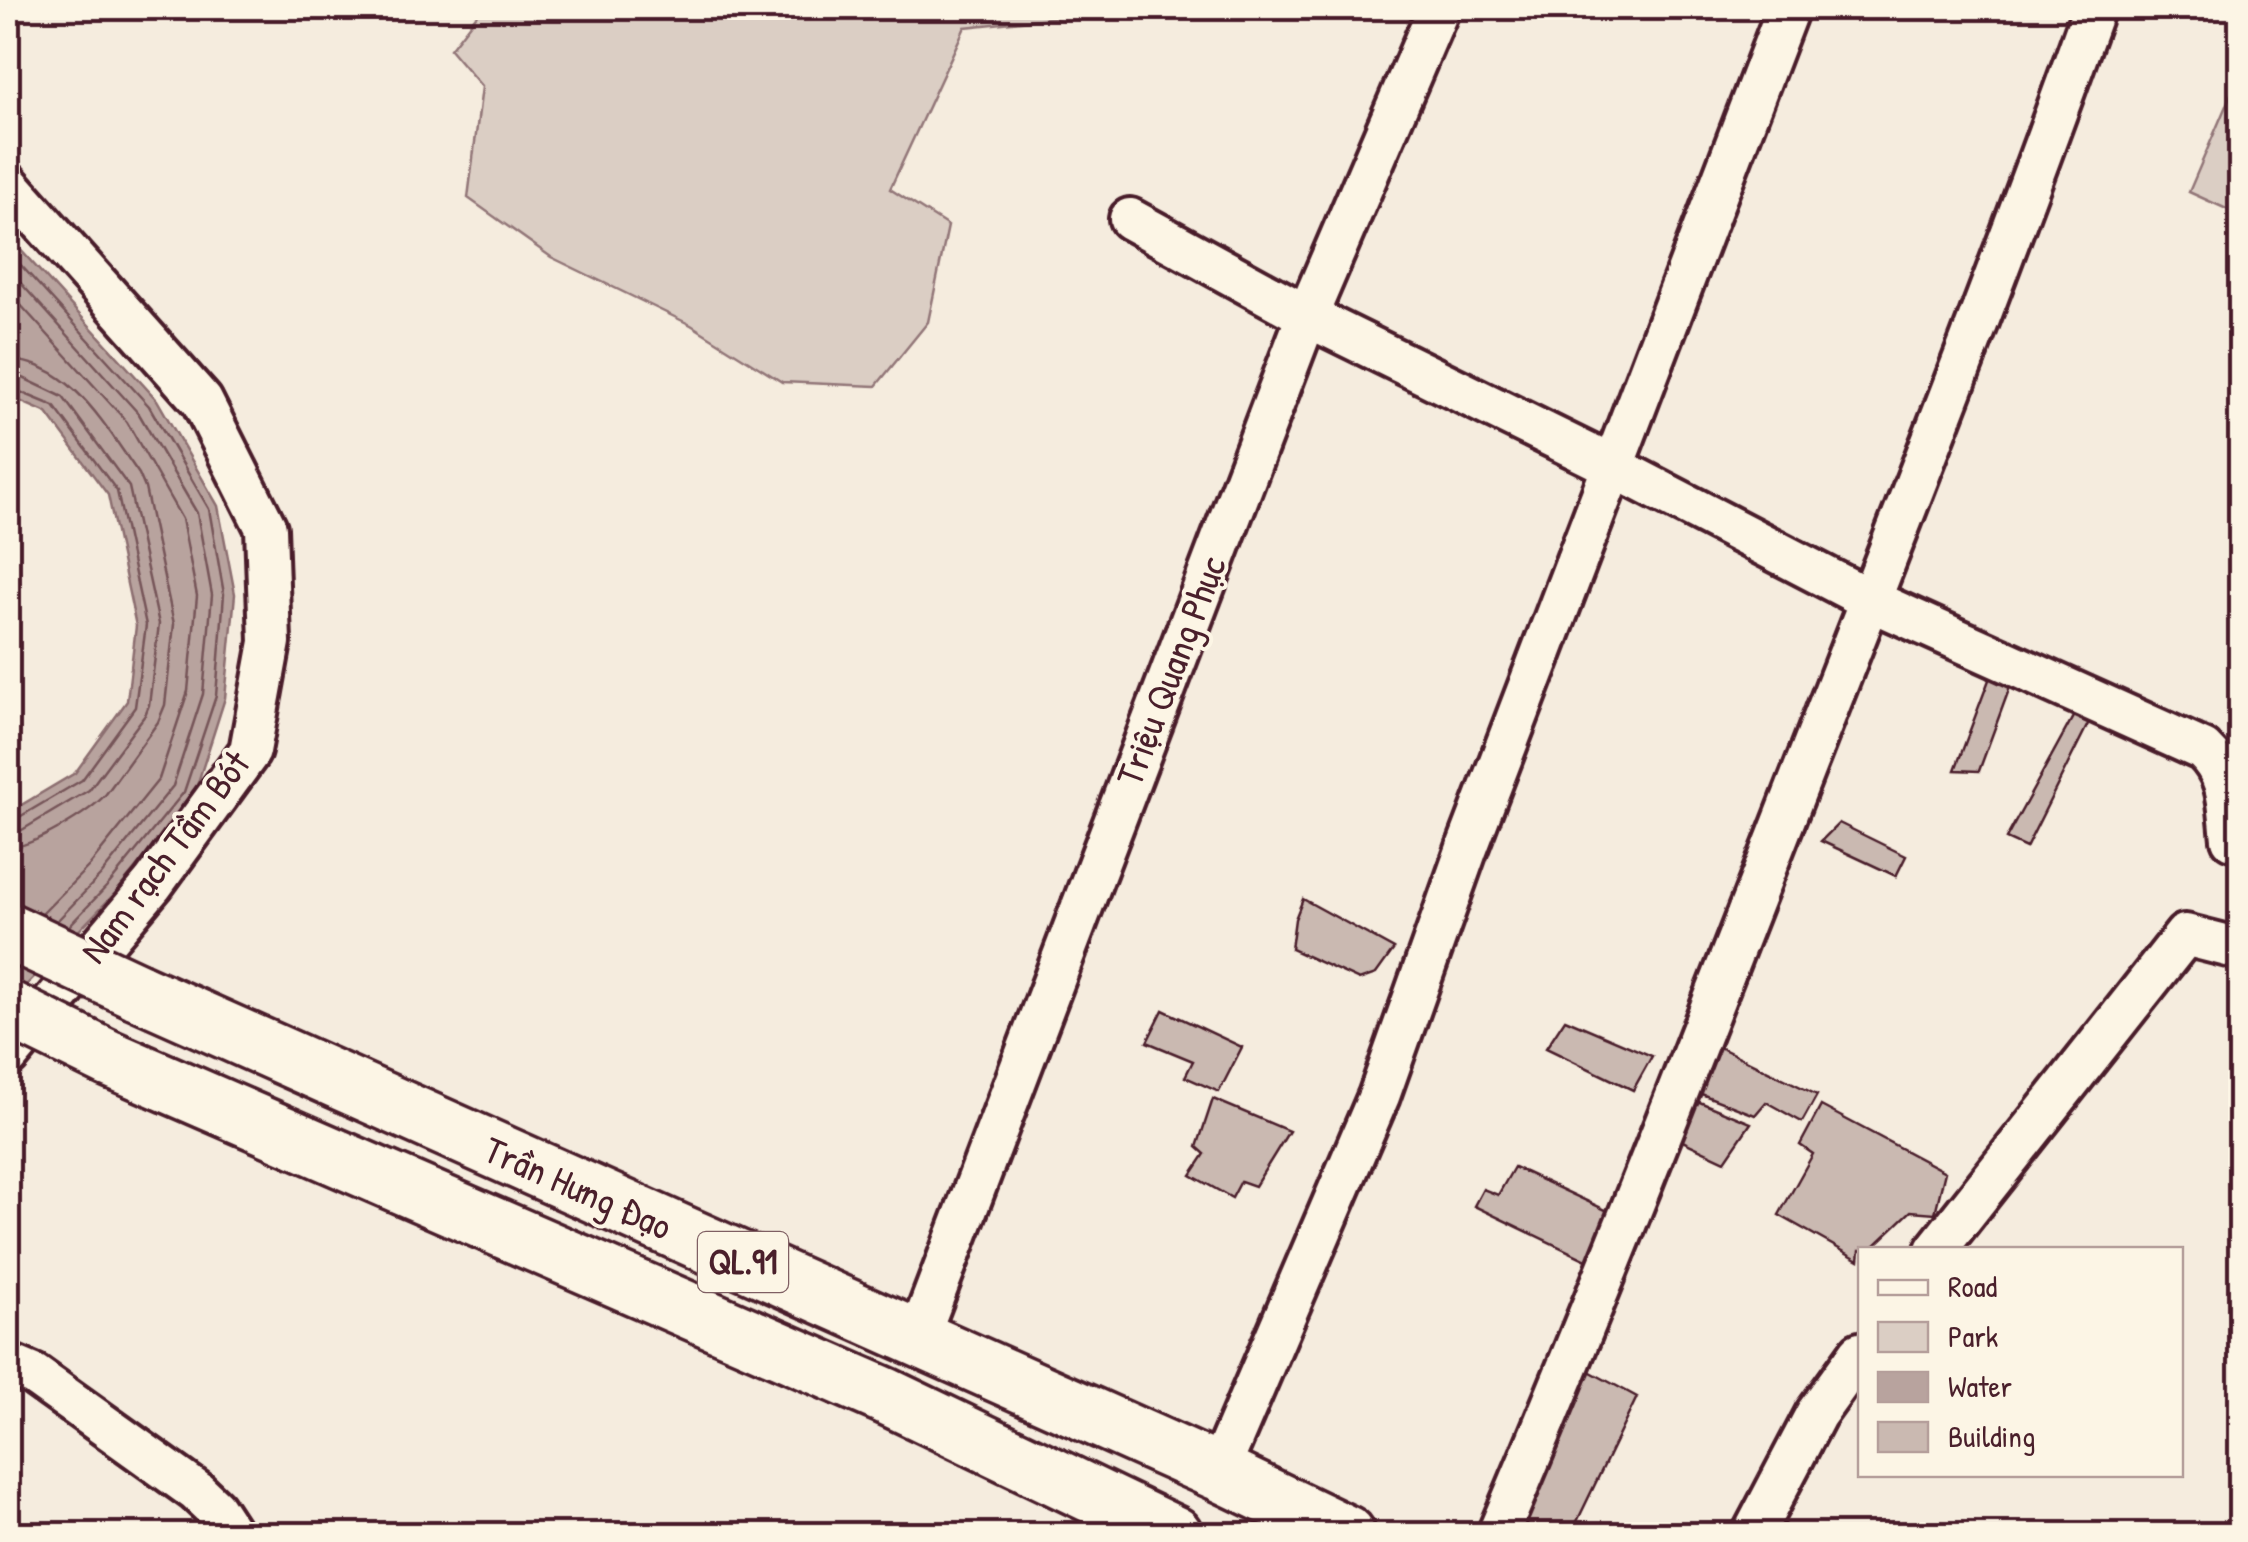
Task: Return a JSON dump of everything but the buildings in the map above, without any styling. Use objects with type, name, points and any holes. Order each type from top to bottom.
[{"type":"highway","name":"Trần Hưng Đạo","points":[[8,932],[1218,1472],[1347,1534]]},
{"type":"highway","name":"Trần Hưng Đạo","points":[[8,1010],[108,1058],[886,1396],[1174,1534]]},
{"type":"highway","points":[[886,1396],[917,1340]]},
{"type":"street","name":"Triệu Quang Phục","points":[[917,1340],[1306,316],[1439,8]]},
{"type":"street","points":[[1218,1472],[1379,1096],[1467,848],[1788,8]]},
{"type":"street","points":[[1498,1534],[1583,1335],[2020,214],[2094,8]]},
{"type":"street","name":"Nam rạch Tầm Bót","points":[[8,184],[202,402],[266,528],[270,642],[250,752],[153,884],[8,1056]]},
{"type":"street","points":[[1130,219],[1306,316],[1612,466],[1870,600],[2203,750],[2220,766],[2232,839]]},
{"type":"street","points":[[1938,1247],[2185,934],[2240,950]]},
{"type":"street","points":[[1752,1534],[1816,1414],[1858,1356]]},
{"type":"street","points":[[8,1364],[34,1374],[196,1491],[214,1508],[231,1534]]},
{"type":"green space","points":[[482,8],[1084,8],[1059,17],[965,27],[890,189],[948,226],[928,322],[876,386],[782,382],[691,325],[551,257],[468,198],[482,87],[450,49]]},
{"type":"green space","points":[[2240,73],[2240,215],[2189,192]]},
{"type":"water","points":[[8,236],[157,400],[218,506],[235,594],[225,698],[193,798],[117,891],[8,1004],[8,813],[75,773],[127,701],[136,626],[108,495],[47,413],[8,396]]}]
